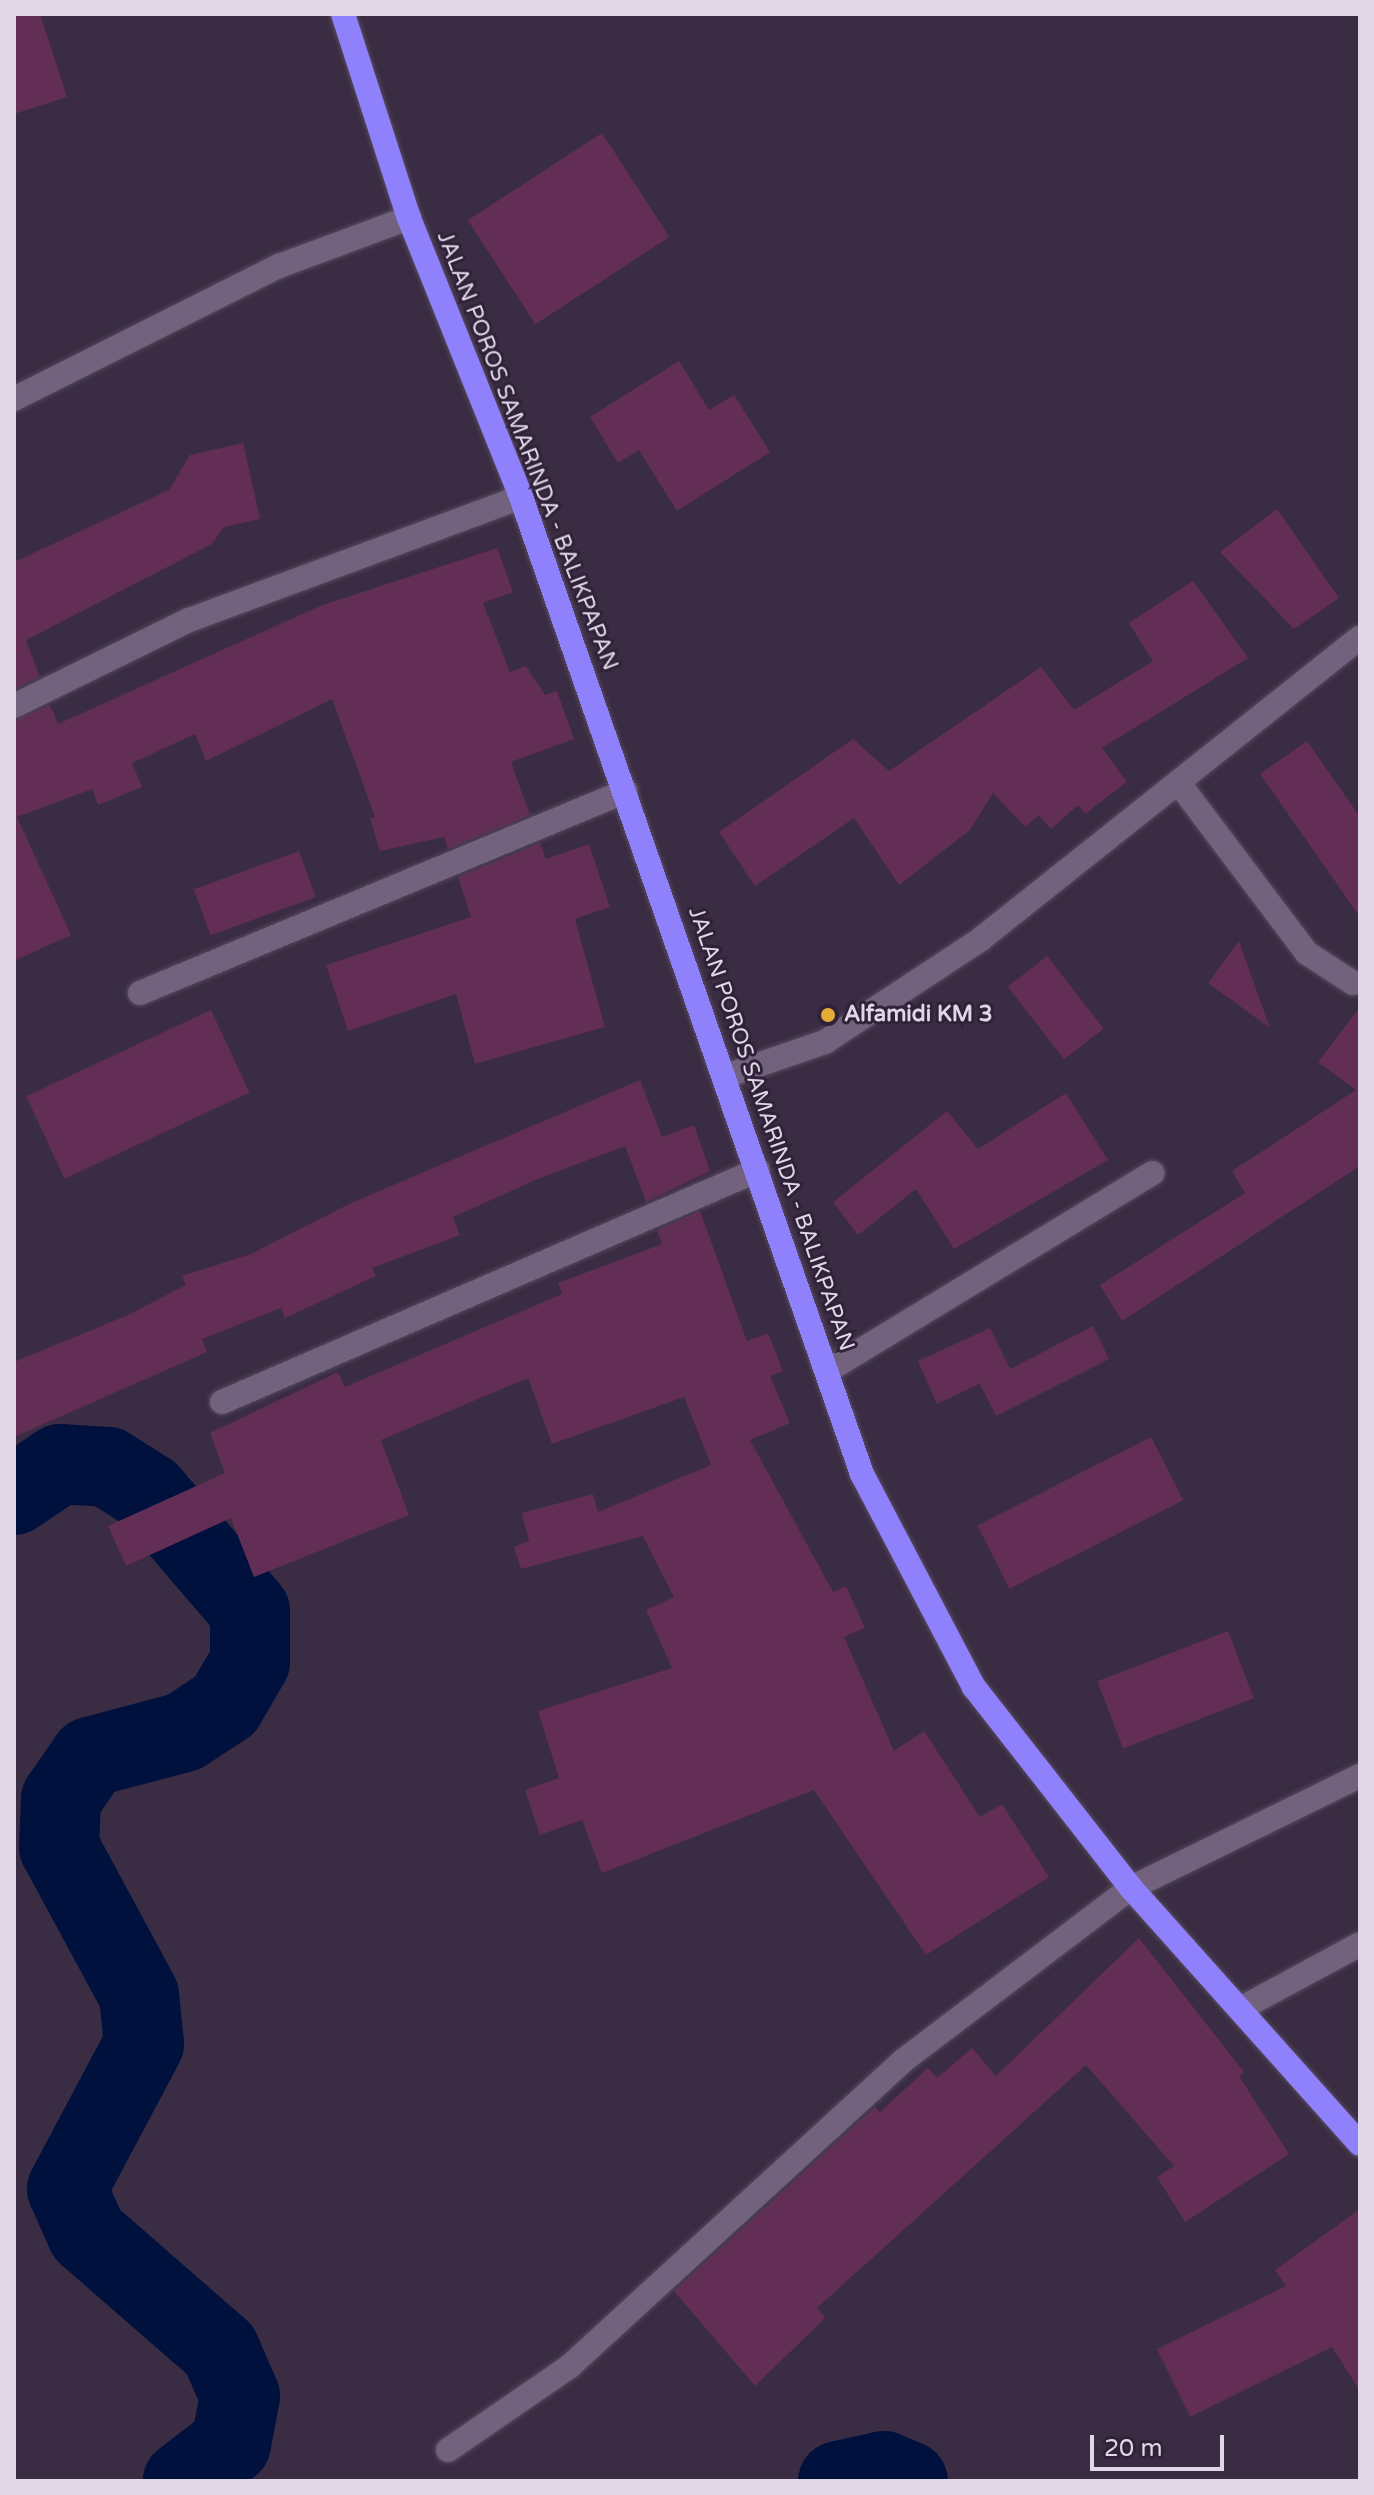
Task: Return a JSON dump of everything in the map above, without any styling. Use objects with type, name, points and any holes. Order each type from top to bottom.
[{"type":"highway","name":"JALAN POROS SAMARINDA - BALIKPAPAN","points":[[343,14],[409,218],[521,497],[626,791],[862,1474],[974,1687],[1131,1888],[1360,2144]]},
{"type":"street","points":[[14,399],[279,266],[409,218]]},
{"type":"street","points":[[14,706],[189,620],[521,497]]},
{"type":"street","points":[[726,1076],[825,1042],[981,939],[1181,786],[1360,638]]},
{"type":"street","points":[[1181,786],[1307,953],[1353,983]]},
{"type":"street","points":[[140,993],[626,791]]},
{"type":"street","points":[[222,1402],[758,1170]]},
{"type":"street","points":[[827,1371],[1153,1173]]},
{"type":"street","points":[[448,2450],[570,2366],[892,2070],[1131,1888],[1360,1776]]},
{"type":"street","points":[[1240,2009],[1360,1944]]},
{"type":"building","points":[[14,14],[40,14],[67,97],[14,114]]},
{"type":"building","points":[[602,133],[670,237],[535,324],[468,220]]},
{"type":"building","points":[[679,361],[709,410],[734,395],[770,452],[677,511],[639,450],[618,463],[590,417]]},
{"type":"building","points":[[243,443],[260,519],[224,527],[212,544],[26,640],[40,677],[14,689],[14,562],[169,490],[190,455]]},
{"type":"building","points":[[1277,509],[1339,598],[1294,629],[1220,552]]},
{"type":"building","points":[[497,548],[513,592],[483,603],[510,672],[526,666],[545,695],[557,691],[574,739],[511,762],[530,815],[448,849],[444,837],[380,851],[370,818],[375,817],[332,699],[206,761],[195,734],[132,763],[142,787],[98,805],[92,789],[17,817],[71,935],[14,961],[14,721],[50,705],[58,724],[320,606]]},
{"type":"building","points":[[1193,581],[1248,658],[1102,748],[1127,782],[1085,814],[1078,805],[1051,829],[1039,815],[1025,827],[993,793],[970,830],[899,885],[854,818],[755,886],[719,832],[853,739],[889,771],[1041,667],[1074,710],[1153,661],[1129,623]]},
{"type":"building","points":[[1307,741],[1360,817],[1360,917],[1260,774]]},
{"type":"building","points":[[540,843],[546,859],[589,844],[610,907],[575,919],[605,1027],[475,1064],[456,994],[348,1031],[326,965],[471,917],[458,877]]},
{"type":"building","points":[[299,851],[316,897],[211,935],[194,889]]},
{"type":"building","points":[[1239,941],[1270,1028],[1208,983]]},
{"type":"building","points":[[1047,956],[1104,1028],[1064,1059],[1008,987]]},
{"type":"building","points":[[1360,1007],[1360,1166],[1122,1321],[1100,1285],[1245,1193],[1232,1171],[1356,1090],[1318,1062]]},
{"type":"building","points":[[211,1010],[249,1092],[65,1179],[26,1096]]},
{"type":"building","points":[[640,1080],[662,1137],[694,1125],[710,1171],[646,1202],[625,1146],[540,1178],[453,1217],[460,1235],[372,1268],[376,1276],[285,1318],[281,1308],[202,1339],[207,1352],[14,1437],[14,1362],[128,1315],[186,1285],[182,1276],[251,1254],[351,1203]]},
{"type":"building","points":[[1066,1093],[1108,1160],[954,1249],[916,1189],[858,1235],[833,1202],[947,1111],[978,1149]]},
{"type":"building","points":[[700,1211],[747,1341],[768,1333],[783,1371],[770,1376],[790,1423],[750,1440],[833,1592],[846,1586],[865,1628],[844,1637],[894,1751],[924,1731],[980,1817],[1002,1804],[1049,1877],[926,1955],[814,1790],[602,1873],[582,1820],[540,1835],[525,1790],[559,1778],[538,1711],[672,1668],[646,1610],[674,1597],[643,1536],[521,1569],[514,1547],[529,1541],[522,1513],[593,1494],[598,1512],[711,1465],[684,1397],[552,1444],[528,1378],[381,1440],[409,1515],[254,1577],[231,1518],[126,1566],[108,1526],[225,1473],[210,1433],[338,1372],[345,1387],[562,1294],[558,1283],[662,1244],[657,1230]]},
{"type":"building","points":[[1093,1326],[1109,1359],[996,1416],[980,1384],[990,1379],[937,1404],[918,1361],[990,1328],[1010,1369]]},
{"type":"building","points":[[1151,1437],[1183,1500],[1009,1589],[977,1526]]},
{"type":"building","points":[[1228,1631],[1254,1698],[1123,1748],[1097,1681]]},
{"type":"building","points":[[1139,1938],[1244,2072],[1239,2076],[1289,2154],[1185,2222],[1157,2177],[1174,2166],[1086,2065],[817,2308],[825,2318],[755,2386],[674,2291],[875,2107],[880,2112],[928,2068],[937,2078],[972,2048],[996,2076]]},
{"type":"building","points":[[1360,2209],[1360,2391],[1332,2347],[1190,2417],[1157,2349],[1286,2286],[1275,2270]]},
{"type":"waterway","points":[[14,1495],[60,1464],[108,1467],[149,1493],[250,1611],[250,1662],[225,1705],[184,1732],[90,1757],[61,1799],[59,1847],[139,1995],[144,2044],[67,2189],[87,2234],[220,2350],[240,2396],[231,2444],[183,2481]]},
{"type":"waterway","points":[[838,2481],[884,2471],[908,2481]]},
{"type":"place","name":"Alfamidi KM 3","points":[[828,1015]]}]
